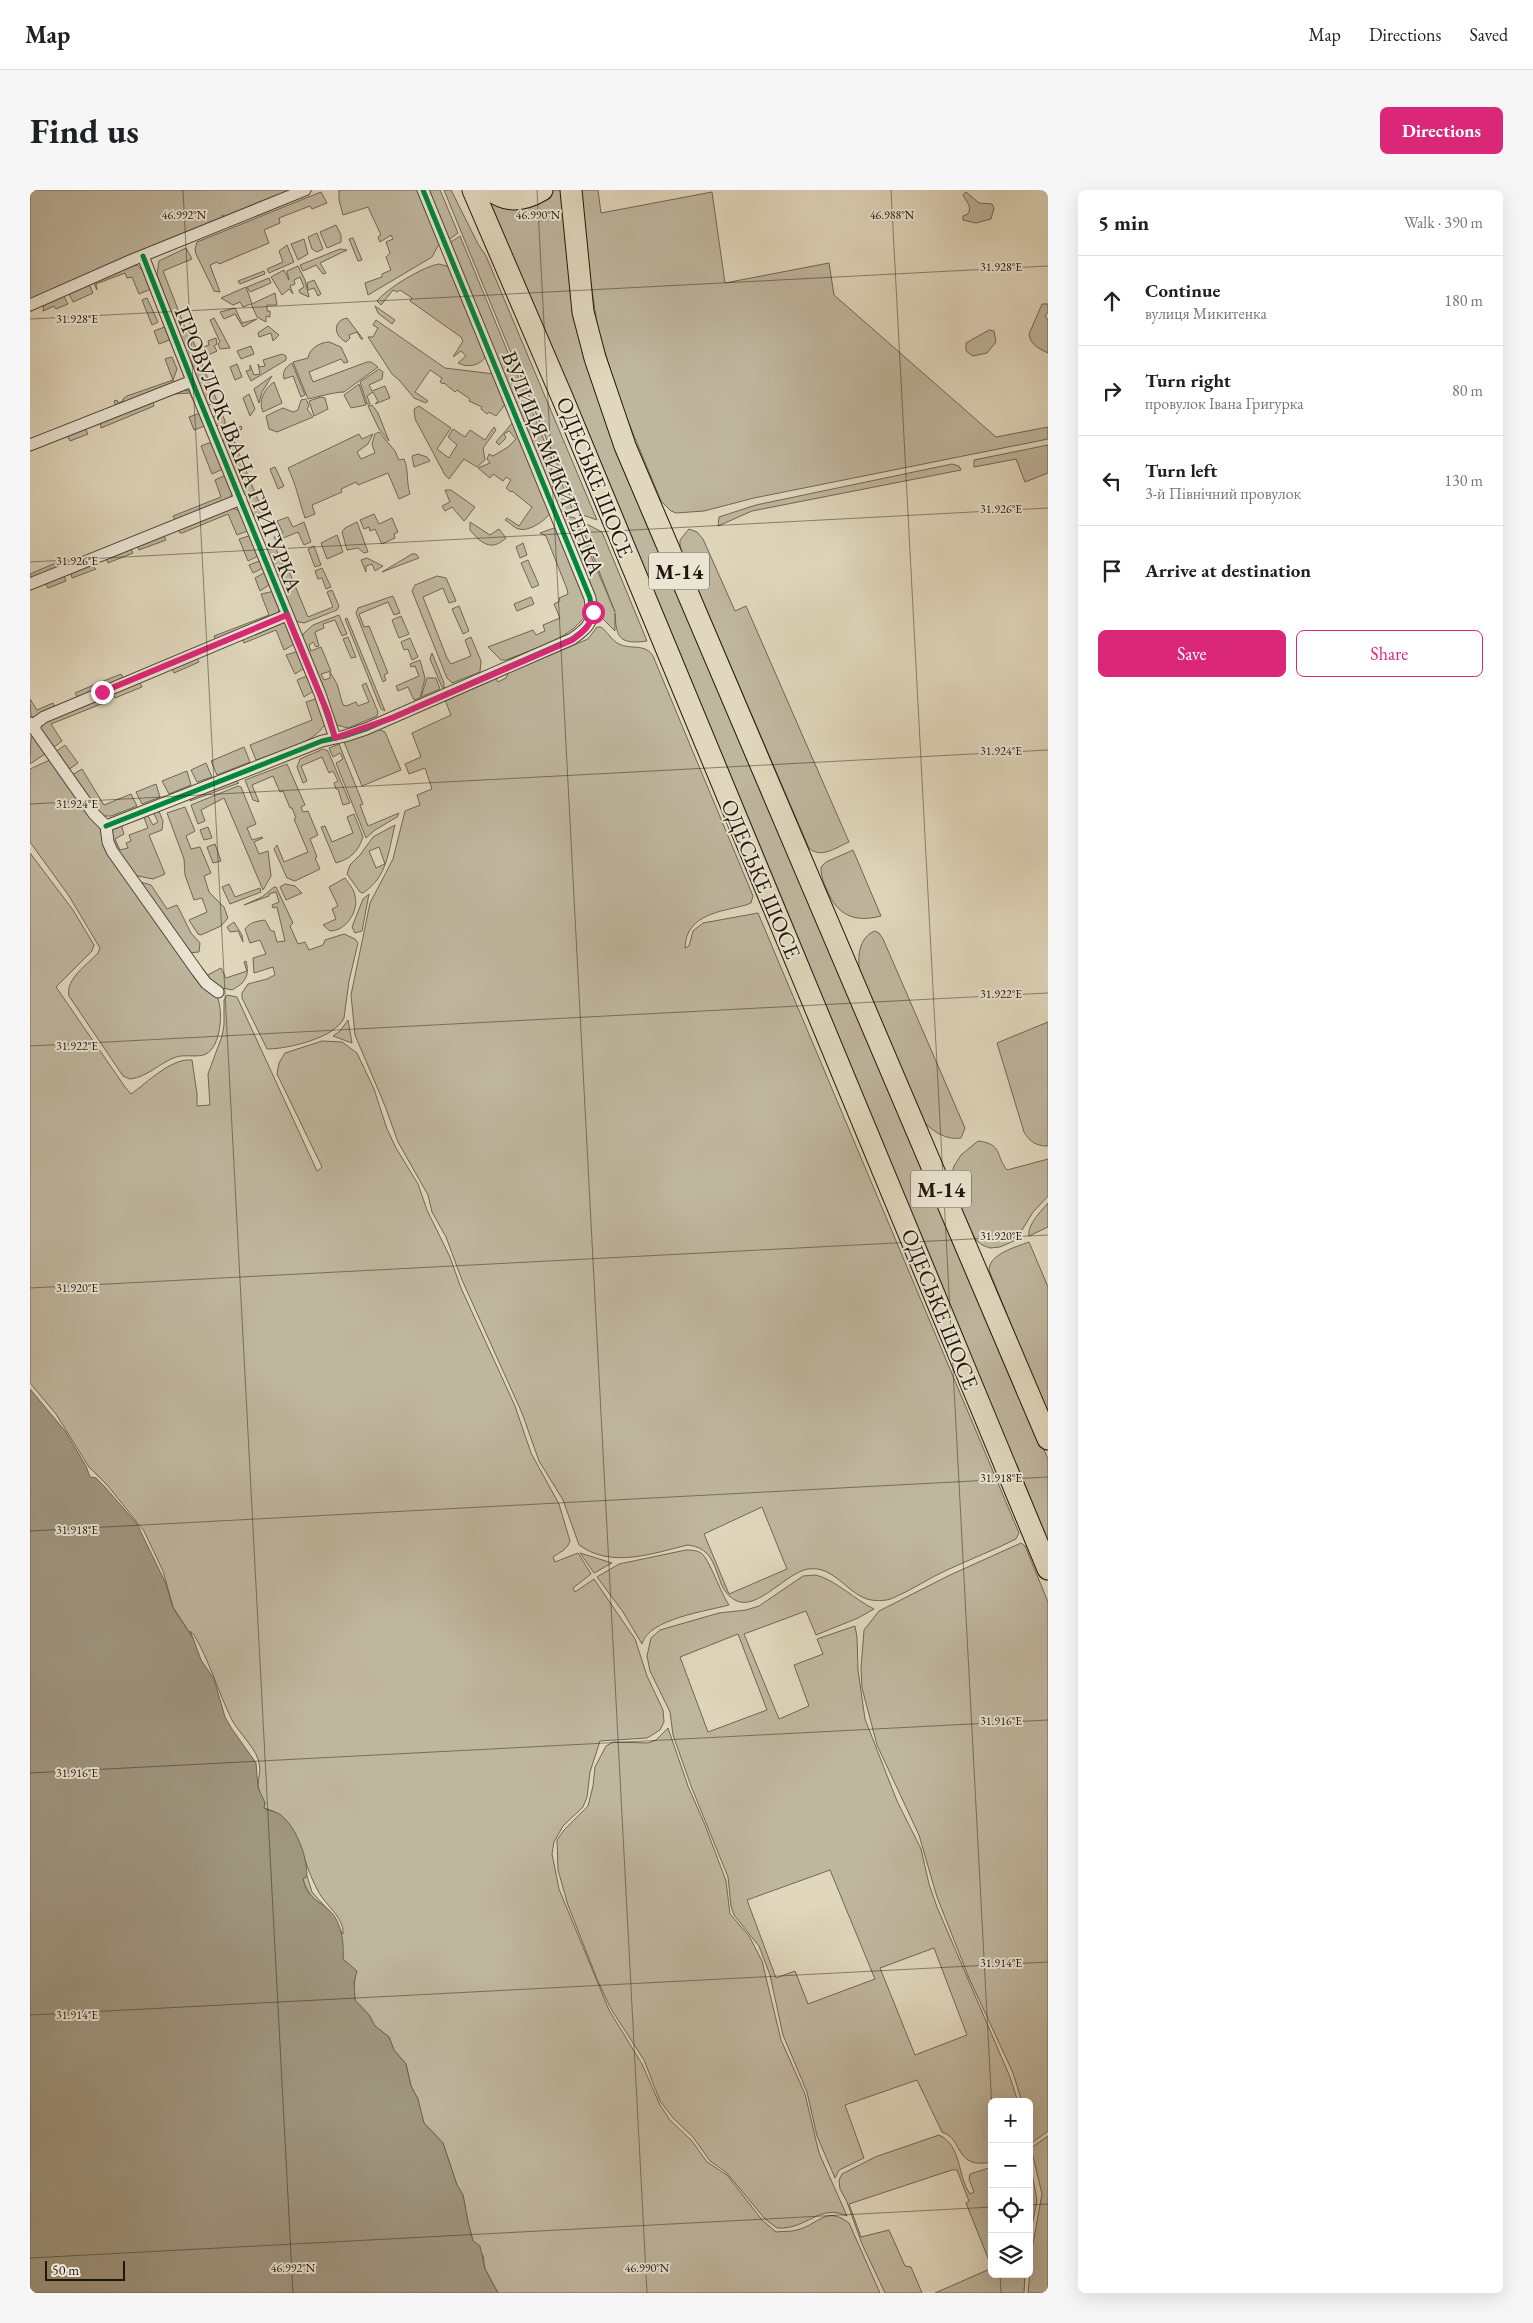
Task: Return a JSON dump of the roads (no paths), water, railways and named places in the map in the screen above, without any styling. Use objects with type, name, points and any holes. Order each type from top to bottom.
[{"type":"highway","name":"ОДЕСЬКЕ ШОСЕ","points":[[474,190],[562,397],[1048,1569]]},
{"type":"highway","points":[[491,190],[512,199],[523,199],[542,190]]},
{"type":"highway","name":"ОДЕСЬКЕ ШОСЕ","points":[[571,190],[584,312],[594,358],[625,446],[1048,1439]]},
{"type":"street","points":[[30,305],[143,256],[305,190]]},
{"type":"street","name":"ВУЛИЦЯ МИКИТЕНКА","points":[[106,826],[217,784],[238,773],[322,740],[335,738],[378,723],[572,640],[584,631],[592,621],[590,598],[423,190]]},
{"type":"street","name":"ПРОВУЛОК ІВАНА ГРИГУРКА","points":[[143,256],[328,714],[335,738]]},
{"type":"street","points":[[30,445],[192,381]]},
{"type":"street","points":[[30,584],[241,499]]},
{"type":"street","points":[[218,992],[206,983],[197,971],[112,850],[108,842],[106,826],[94,814],[32,725],[44,717],[287,615]]}]
